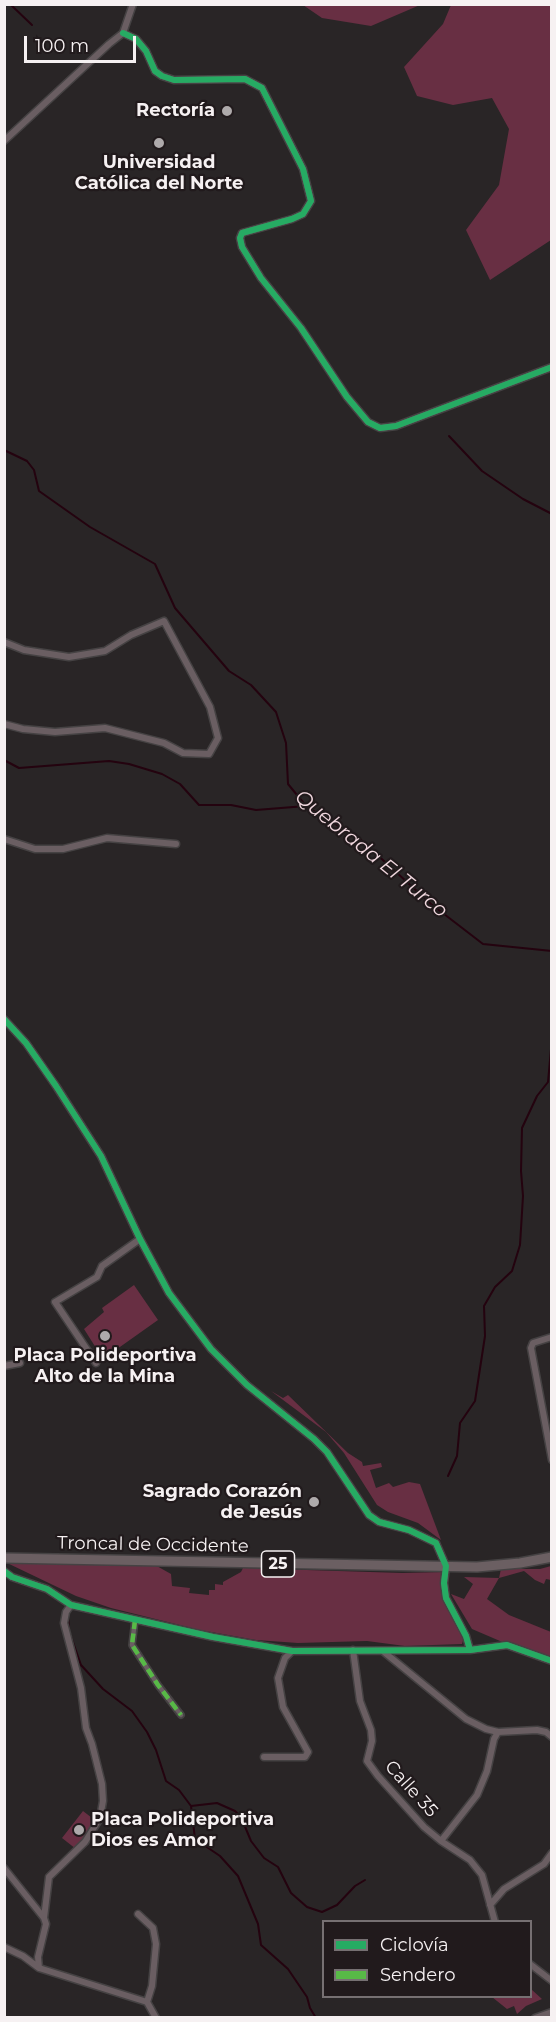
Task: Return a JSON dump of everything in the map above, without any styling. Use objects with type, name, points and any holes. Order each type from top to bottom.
[{"type":"main road","name":"Troncal de Occidente","points":[[4,1558],[477,1568],[552,1557]]},
{"type":"street","points":[[4,141],[123,33],[133,4]]},
{"type":"street","points":[[123,33],[136,39],[146,51],[155,70],[162,76],[174,80],[245,79],[262,88],[303,169],[311,201],[303,214],[242,233],[240,238],[242,247],[261,278],[301,328],[347,397],[368,422],[380,428],[396,426],[552,367]]},
{"type":"street","points":[[4,642],[24,650],[69,657],[105,651],[131,635],[164,621],[210,707],[218,738],[209,754],[183,753],[164,743],[105,728],[55,732],[23,729],[4,724]]},
{"type":"street","points":[[4,839],[35,849],[63,849],[107,838],[176,844]]},
{"type":"street","points":[[4,1019],[26,1043],[101,1156],[140,1239],[169,1293],[211,1349],[247,1385],[314,1439],[334,1462],[369,1515],[379,1522],[409,1530],[436,1543],[446,1566],[444,1583],[446,1598],[466,1636],[470,1650]]},
{"type":"street","points":[[96,1363],[55,1302],[97,1277],[102,1266],[140,1239]]},
{"type":"street","points":[[552,1337],[533,1343],[531,1348],[552,1460]]},
{"type":"street","points":[[4,1366],[20,1363]]},
{"type":"street","points":[[4,1571],[47,1589],[70,1605],[292,1651],[470,1650],[507,1645],[552,1661]]},
{"type":"street","points":[[44,1918],[49,1877],[85,1842],[100,1818],[103,1802],[102,1784],[86,1728],[81,1688],[64,1623],[70,1605]]},
{"type":"street","points":[[135,1620],[132,1645],[181,1714]]},
{"type":"street","name":"Calle 35","points":[[353,1650],[360,1701],[372,1741],[368,1761],[378,1776],[424,1827],[470,1860],[482,1875],[494,1920]]},
{"type":"street","points":[[264,1757],[304,1758],[308,1752],[283,1707],[278,1678],[285,1658],[292,1651]]},
{"type":"street","points":[[383,1652],[466,1719],[498,1732],[537,1730],[546,1732],[551,1737]]},
{"type":"street","points":[[441,1841],[477,1795],[488,1771],[494,1739],[498,1732]]},
{"type":"street","points":[[490,1905],[504,1889],[544,1864],[552,1853]]},
{"type":"street","points":[[4,1868],[44,1918],[46,1924],[38,1957],[39,1968]]},
{"type":"street","points":[[138,1914],[153,1928],[156,1944],[147,2002],[156,2018]]},
{"type":"street","points":[[4,1947],[23,1956],[39,1968],[147,2002]]},
{"type":"street","points":[[532,1965],[552,1981]]},
{"type":"street","points":[[535,2018],[552,2012]]},
{"type":"shaded area","points":[[303,5],[420,5],[371,26],[322,18]]},
{"type":"shaded area","points":[[451,5],[551,5],[551,240],[490,280],[466,230],[499,185],[509,129],[492,98],[453,105],[417,96],[404,67],[443,24]]},
{"type":"shaded area","points":[[134,1285],[158,1320],[103,1359],[84,1329],[104,1312],[102,1308]]},
{"type":"shaded area","points":[[271,1391],[283,1398],[288,1395],[348,1453],[362,1462],[363,1466],[381,1463],[382,1467],[370,1470],[376,1488],[389,1483],[393,1487],[409,1482],[420,1484],[441,1540],[418,1523],[388,1512],[377,1505],[344,1453],[326,1432]]},
{"type":"shaded area","points":[[5,1562],[131,1562],[155,1565],[171,1574],[172,1586],[190,1588],[189,1593],[209,1595],[209,1590],[215,1590],[215,1584],[223,1585],[223,1582],[241,1572],[243,1568],[402,1573],[445,1572],[446,1597],[464,1637],[462,1644],[405,1646],[367,1641],[298,1643],[256,1640],[200,1630],[111,1608],[76,1596]]},
{"type":"shaded area","points":[[551,1566],[551,1580],[546,1579],[544,1584],[524,1571],[499,1578],[501,1569],[540,1569]]},
{"type":"shaded area","points":[[464,1577],[499,1578],[487,1599],[509,1615],[551,1632],[551,1659],[472,1629],[451,1594],[464,1599],[473,1584]]},
{"type":"shaded area","name":"Placa Polideportiva Dios es Amor","points":[[83,1811],[96,1821],[76,1849],[62,1838]]},
{"type":"shaded area","points":[[532,1990],[542,1999],[526,2006],[517,2014],[514,2006],[507,2009],[493,1998],[532,1998]]},
{"type":"waterway","points":[[10,4],[32,25]]},
{"type":"waterway","points":[[449,436],[482,471],[523,499],[552,514]]},
{"type":"waterway","name":"Quebrada El Turco","points":[[4,450],[27,461],[34,470],[39,491],[90,527],[155,564],[175,608],[229,671],[251,685],[276,712],[286,743],[288,784],[306,806],[361,840],[431,904],[483,944],[552,951]]},
{"type":"waterway","points":[[4,760],[19,768],[109,761],[129,764],[162,774],[180,784],[199,805],[231,805],[256,810],[306,806]]},
{"type":"waterway","points":[[448,1476],[457,1456],[460,1423],[475,1401],[485,1336],[484,1306],[495,1287],[512,1271],[520,1245],[523,1196],[522,1128],[537,1096],[548,1082],[552,1038]]},
{"type":"waterway","points":[[68,1616],[69,1631],[81,1665],[103,1689],[132,1711],[147,1732],[156,1750],[166,1781],[179,1790],[191,1806],[195,1839],[220,1856],[238,1876],[258,1924],[261,1945],[288,1969],[307,1997],[316,2018]]},
{"type":"waterway","points":[[191,1806],[217,1803],[235,1811],[241,1817],[251,1841],[264,1858],[278,1867],[291,1893],[307,1907],[322,1912],[337,1905],[355,1886],[365,1880]]},
{"type":"marked path","points":[[135,1620],[132,1645],[181,1715]]},
{"type":"cycle path","points":[[123,33],[136,39],[146,51],[155,71],[162,76],[174,80],[245,79],[262,88],[303,169],[311,201],[303,214],[242,233],[240,238],[242,247],[261,278],[301,328],[347,397],[368,422],[380,428],[396,426],[552,367]]},
{"type":"cycle path","points":[[4,1019],[26,1043],[101,1156],[140,1239],[169,1293],[211,1349],[247,1385],[327,1452],[369,1515],[379,1522],[409,1530],[436,1543],[446,1566],[444,1583],[446,1598],[466,1636],[470,1650]]},
{"type":"cycle path","points":[[4,1571],[12,1577],[47,1589],[71,1605],[213,1637],[292,1651],[470,1650],[507,1645],[552,1661]]},
{"type":"place","name":"Rectoría","points":[[227,111]]},
{"type":"place","name":"Universidad Católica del Norte","points":[[159,143]]},
{"type":"place","name":"Placa Polideportiva Alto de la Mina","points":[[105,1336]]},
{"type":"place","name":"Sagrado Corazón de Jesús","points":[[314,1502]]},
{"type":"place","name":"Placa Polideportiva Dios es Amor","points":[[79,1830]]}]
